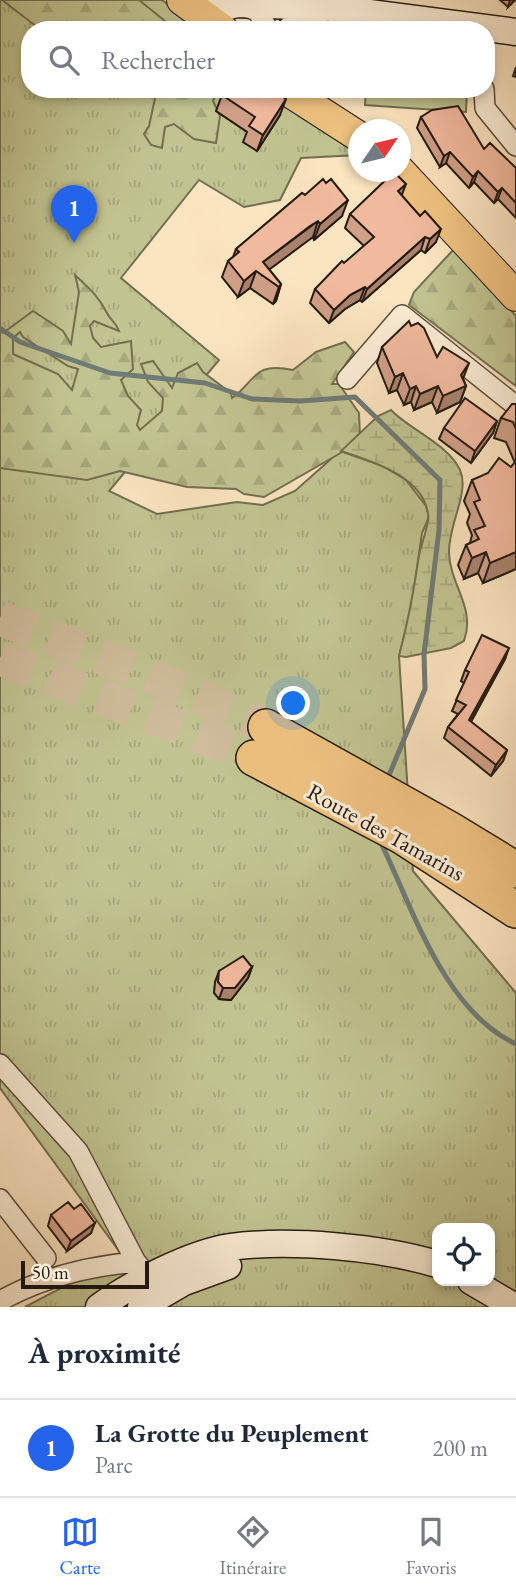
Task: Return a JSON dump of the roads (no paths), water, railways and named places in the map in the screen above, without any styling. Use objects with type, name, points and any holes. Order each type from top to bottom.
[{"type":"highway","name":"Route des Tamarins","points":[[516,870],[447,828],[260,743],[516,910]]},
{"type":"main road","points":[[161,0],[211,13],[324,7],[425,21]]},
{"type":"main road","points":[[303,21],[324,7]]},
{"type":"main road","points":[[495,30],[516,32]]},
{"type":"main road","points":[[299,98],[348,129]]},
{"type":"main road","points":[[314,98],[348,128]]},
{"type":"main road","points":[[411,182],[516,296]]},
{"type":"main road","points":[[141,1307],[184,1282],[289,1246]]},
{"type":"main road","points":[[99,1307],[143,1270],[229,1247],[289,1246],[376,1250],[432,1263]]},
{"type":"main road","points":[[479,1286],[514,1307]]},
{"type":"street","points":[[211,13],[257,11],[263,21]]},
{"type":"street","points":[[484,98],[485,108],[516,146]]},
{"type":"street","points":[[347,379],[402,315],[516,406]]},
{"type":"street","points":[[0,1064],[78,1151],[143,1270]]},
{"type":"street","points":[[0,1199],[46,1258]]},
{"type":"street","points":[[0,1301],[66,1275],[109,1264],[143,1270]]},
{"type":"waterway","points":[[0,328],[20,342],[110,373],[205,383],[252,399],[300,401],[355,397],[440,480],[439,530],[424,654],[425,689],[387,780]]},
{"type":"waterway","points":[[382,838],[382,845],[420,929],[451,984],[491,1029],[516,1044]]},
{"type":"tunnel","points":[[0,618],[144,673],[266,727]]},
{"type":"tunnel","points":[[0,658],[254,758]]},
{"type":"place","name":"La Grotte du Peuplement","points":[[74,243]]}]
